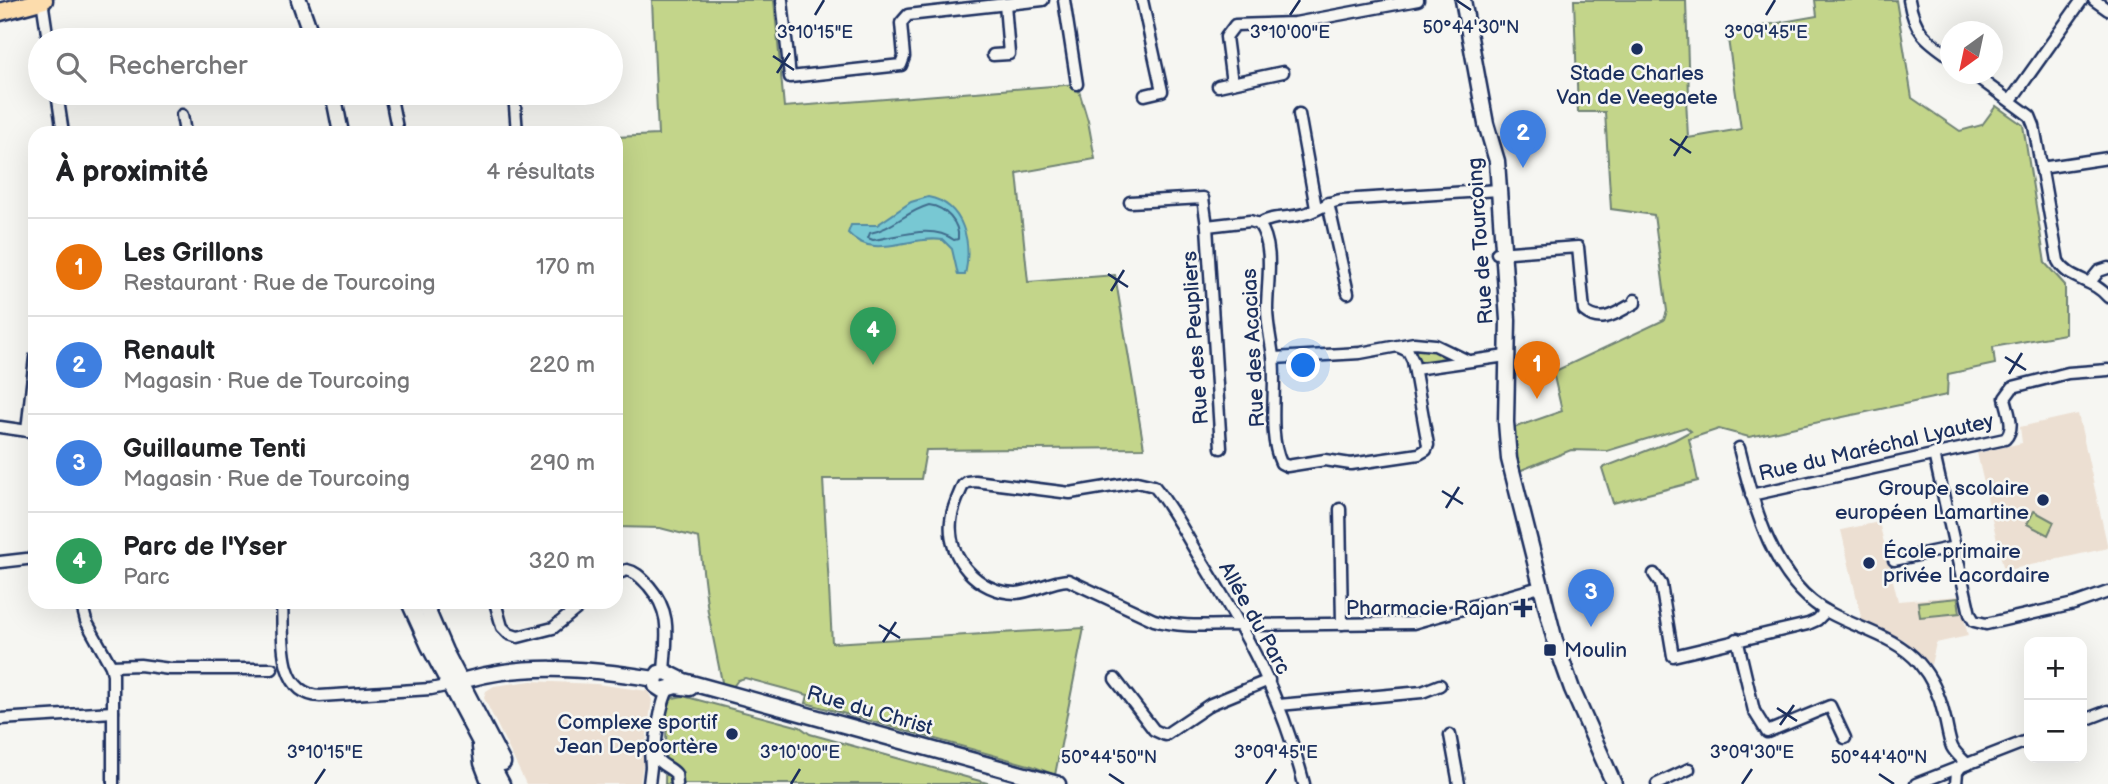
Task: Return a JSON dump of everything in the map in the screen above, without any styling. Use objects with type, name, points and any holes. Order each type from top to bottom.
[{"type":"main road","points":[[0,12],[43,0]]},
{"type":"street","points":[[43,0],[46,28]]},
{"type":"street","points":[[299,0],[309,28]]},
{"type":"street","points":[[309,0],[317,28]]},
{"type":"street","points":[[782,0],[790,77],[899,66],[904,60],[901,25],[906,16],[1042,0]]},
{"type":"street","points":[[1064,0],[1077,84]]},
{"type":"street","points":[[1142,0],[1162,91],[1145,95]]},
{"type":"street","points":[[1232,83],[1226,37],[1235,25],[1295,23],[1418,0]]},
{"type":"street","name":"Rue de Tourcoing","points":[[1463,0],[1483,106],[1495,190],[1501,317],[1506,356],[1507,448],[1540,587],[1566,673],[1614,784]]},
{"type":"street","points":[[1909,0],[1920,32],[1940,48]]},
{"type":"street","points":[[2011,100],[2082,0]]},
{"type":"street","points":[[2094,0],[2108,10]]},
{"type":"street","points":[[993,55],[1009,54],[1005,4]]},
{"type":"street","points":[[1218,86],[1283,72]]},
{"type":"street","points":[[1988,84],[2026,112],[2033,121],[2058,261],[2069,273],[2090,282],[2108,297]]},
{"type":"street","points":[[59,105],[62,126]]},
{"type":"street","points":[[327,105],[331,126]]},
{"type":"street","points":[[335,105],[340,126]]},
{"type":"street","points":[[392,105],[397,126]]},
{"type":"street","points":[[515,105],[516,126]]},
{"type":"street","points":[[1298,114],[1316,208]]},
{"type":"street","points":[[182,115],[184,126]]},
{"type":"street","points":[[2041,169],[2108,158]]},
{"type":"street","points":[[1207,226],[1250,221],[1259,224],[1271,218],[1301,215],[1328,203],[1354,199],[1495,190]]},
{"type":"street","name":"Rue des Peupliers","points":[[1130,202],[1203,198],[1221,448]]},
{"type":"street","points":[[1328,203],[1348,293]]},
{"type":"street","name":"Rue des Acacias","points":[[1259,224],[1265,233],[1267,252],[1267,315],[1274,358],[1275,433],[1281,463],[1287,466],[1325,460],[1352,464],[1419,454],[1426,450],[1428,445],[1415,369]]},
{"type":"street","points":[[1499,253],[1578,247],[1584,311],[1595,318],[1606,318],[1635,303],[1635,300]]},
{"type":"street","points":[[2090,282],[2099,271],[2108,268]]},
{"type":"street","points":[[1274,358],[1360,353],[1414,343],[1435,345],[1468,361]]},
{"type":"street","points":[[1399,347],[1411,354],[1415,369],[1506,356]]},
{"type":"street","name":"Rue du Maréchal Lyautey","points":[[1751,495],[2005,439],[2010,434],[2011,426],[2006,394],[2019,384],[2068,373],[2108,370]]},
{"type":"street","points":[[0,427],[28,431]]},
{"type":"street","points":[[1739,448],[1751,495],[1765,532],[1788,573],[1804,593],[1826,611],[1895,643],[1919,663],[1940,700],[1951,744],[1964,764]]},
{"type":"street","points":[[1934,454],[1970,614],[1974,621],[1980,624],[2067,606],[2108,592]]},
{"type":"street","name":"Allée du Parc","points":[[1241,624],[1167,623],[1154,620],[1068,580],[1056,581],[1020,593],[1004,592],[983,583],[962,564],[953,544],[951,516],[963,485],[975,481],[1077,493],[1137,482],[1149,484],[1160,494],[1241,624],[1279,705],[1304,784]]},
{"type":"street","points":[[1340,509],[1342,624]]},
{"type":"street","points":[[1894,560],[1955,547]]},
{"type":"street","points":[[0,562],[28,559]]},
{"type":"street","points":[[623,571],[635,573],[658,596],[664,607],[666,622],[663,703],[656,752],[659,761],[676,774],[677,784]]},
{"type":"street","points":[[1654,574],[1661,584],[1673,656],[1808,624],[1826,611]]},
{"type":"street","points":[[1241,624],[1413,623],[1540,587]]},
{"type":"street","points":[[83,609],[86,621],[111,666],[114,681],[113,784]]},
{"type":"street","points":[[282,609],[287,673],[305,693],[320,696],[431,689],[455,683]]},
{"type":"street","points":[[413,609],[493,743],[512,784]]},
{"type":"street","points":[[427,609],[479,739],[502,784]]},
{"type":"street","points":[[497,609],[502,627],[509,634],[518,637],[553,628],[576,609]]},
{"type":"street","points":[[1737,639],[1754,711],[1767,732],[1830,706],[1845,738]]},
{"type":"street","points":[[111,666],[272,669]]},
{"type":"street","name":"Rue du Christ","points":[[455,683],[501,672],[552,669],[602,672],[664,682],[1037,784]]},
{"type":"street","points":[[1115,679],[1154,730],[1166,735],[1211,704],[1269,680]]},
{"type":"street","name":"Rue du Christ","points":[[664,682],[684,681],[1058,784]]},
{"type":"street","points":[[649,784],[650,752],[658,697],[664,682]]},
{"type":"street","points":[[1279,705],[1422,692],[1440,685]]},
{"type":"street","points":[[0,719],[113,712]]},
{"type":"street","points":[[2087,719],[2108,712]]},
{"type":"street","points":[[1450,735],[1459,784]]},
{"type":"street","points":[[479,739],[482,763],[490,784]]},
{"type":"street","points":[[1916,784],[2024,742]]},
{"type":"street","points":[[1956,784],[1957,772],[1964,764]]},
{"type":"street","points":[[1657,784],[1689,769]]},
{"type":"shaded area","name":"Groupe scolaire européen Lamartine","points":[[2078,414],[2108,548],[2004,571],[1977,453],[2022,443],[2020,427]]},
{"type":"shaded area","name":"École primaire privée Lacordaire","points":[[1879,522],[1898,601],[1959,596],[1968,636],[1936,643],[1931,665],[1905,640],[1862,621],[1841,530]]},
{"type":"shaded area","points":[[531,681],[596,684],[648,691],[652,700],[640,784],[526,784],[484,698],[486,691],[494,686]]},
{"type":"green space","points":[[652,0],[774,0],[784,107],[1077,84],[1095,159],[1017,173],[1028,282],[1115,275],[1144,448],[926,450],[921,479],[823,479],[832,643],[1084,628],[1055,775],[1032,766],[806,703],[808,695],[745,678],[738,680],[732,688],[723,687],[708,612],[699,538],[660,528],[623,527],[623,137],[658,135]]},
{"type":"green space","points":[[1574,0],[1686,0],[1688,138],[1741,129],[1727,32],[1817,16],[1815,0],[1896,0],[1912,98],[1960,131],[1982,125],[1996,106],[2023,125],[2045,263],[2065,285],[2065,334],[1993,347],[1995,364],[1948,374],[1947,395],[1749,437],[1719,429],[1689,439],[1698,481],[1613,503],[1602,468],[1691,431],[1686,427],[1607,451],[1571,450],[1519,471],[1513,428],[1562,411],[1553,372],[1664,320],[1667,311],[1654,215],[1611,209],[1605,112],[1578,112]]},
{"type":"green space","points":[[1418,347],[1430,347],[1449,355],[1449,360],[1425,363],[1415,354]]},
{"type":"green space","points":[[2034,511],[2054,522],[2048,535],[2027,524]]},
{"type":"green space","points":[[1958,598],[1960,613],[1920,617],[1918,602]]},
{"type":"green space","name":"Complexe sportif Jean Depoortère","points":[[683,696],[800,727],[810,734],[991,784],[665,784],[667,704],[673,698]]},
{"type":"water","points":[[928,197],[950,208],[963,227],[967,251],[965,275],[958,275],[952,249],[943,240],[930,239],[880,246],[858,241],[848,233],[851,225],[877,225],[911,202]]},
{"type":"place","name":"Stade Charles Van de Veegaete","points":[[1637,49]]},
{"type":"place","name":"Renault","points":[[1523,168]]},
{"type":"place","name":"Parc de l'Yser","points":[[873,365]]},
{"type":"place","name":"Les Grillons","points":[[1537,399]]},
{"type":"place","name":"Groupe scolaire européen Lamartine","points":[[2043,500]]},
{"type":"place","name":"École primaire privée Lacordaire","points":[[1869,563]]},
{"type":"place","name":"Pharmacie Rajan","points":[[1523,608]]},
{"type":"place","name":"Guillaume Tenti","points":[[1591,627]]},
{"type":"place","name":"Moulin","points":[[1550,650]]},
{"type":"place","name":"Complexe sportif Jean Depoortère","points":[[732,734]]}]
